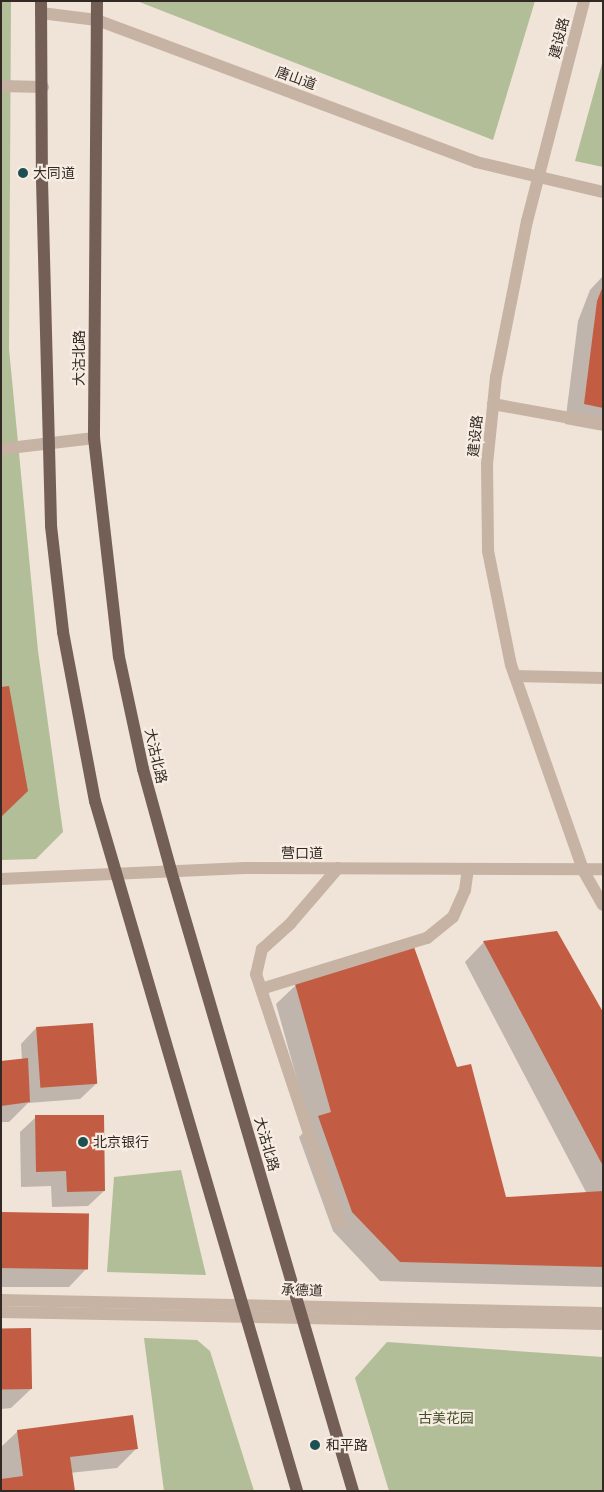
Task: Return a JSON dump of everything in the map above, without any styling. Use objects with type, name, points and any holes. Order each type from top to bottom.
[{"type":"main road","name":"大沽北路","points":[[97,1],[94,438],[119,657],[143,769],[171,871],[353,1491]]},
{"type":"main road","points":[[41,7],[48,444],[51,526],[63,632],[95,801],[297,1491]]},
{"type":"street","name":"建设路","points":[[583,870],[515,676],[488,551],[486,464],[493,404],[527,221],[584,1]]},
{"type":"street","name":"唐山道","points":[[41,7],[97,20],[476,162],[603,192]]},
{"type":"street","points":[[1,86],[43,87]]},
{"type":"street","name":"唐山道","points":[[539,178],[603,199]]},
{"type":"street","points":[[493,404],[603,424]]},
{"type":"street","points":[[1,449],[94,438]]},
{"type":"street","points":[[515,676],[603,678]]},
{"type":"street","points":[[338,868],[290,924],[262,949],[256,974],[339,1224]]},
{"type":"street","name":"营口道","points":[[1,879],[171,871],[338,868],[603,870]]},
{"type":"street","points":[[261,989],[427,938],[453,917],[465,890],[468,870]]},
{"type":"street","points":[[583,870],[603,905]]},
{"type":"street","name":"承德道","points":[[1,1300],[244,1309],[603,1314]]},
{"type":"street","name":"承德道","points":[[1,1312],[244,1309]]},
{"type":"street","name":"承德道","points":[[300,1310],[603,1324]]},
{"type":"green space","points":[[1,1],[11,1],[9,349],[38,651],[63,832],[36,859],[1,860]]},
{"type":"green space","points":[[137,1],[535,1],[493,140]]},
{"type":"green space","points":[[603,60],[603,167],[575,161]]},
{"type":"green space","points":[[181,1170],[206,1275],[107,1272],[114,1177]]},
{"type":"green space","points":[[144,1338],[197,1340],[210,1351],[254,1491],[164,1491]]},
{"type":"green space","name":"古美花园","points":[[387,1342],[603,1357],[603,1491],[389,1491],[355,1378]]},
{"type":"building","points":[[603,286],[603,408],[584,404],[597,301]]},
{"type":"building","points":[[9,686],[28,791],[1,817],[1,687]]},
{"type":"building","points":[[557,931],[603,1012],[603,1166],[483,941]]},
{"type":"building","points":[[414,947],[457,1067],[471,1064],[506,1197],[603,1191],[603,1267],[400,1262],[352,1212],[318,1116],[331,1112],[295,984]]},
{"type":"building","points":[[93,1023],[97,1084],[40,1088],[36,1027]]},
{"type":"building","points":[[28,1058],[30,1102],[1,1106],[1,1061]]},
{"type":"building","points":[[35,1115],[104,1115],[105,1191],[67,1192],[66,1171],[36,1172]]},
{"type":"building","points":[[1,1212],[89,1214],[88,1270],[1,1268]]},
{"type":"building","points":[[31,1328],[32,1389],[2,1390],[1,1329]]},
{"type":"building","points":[[133,1415],[138,1449],[70,1457],[75,1491],[1,1491],[1,1479],[23,1476],[17,1430]]},
{"type":"place","name":"大同道","points":[[23,173]]},
{"type":"place","name":"北京银行","points":[[83,1142]]},
{"type":"place","name":"和平路","points":[[315,1445]]}]
